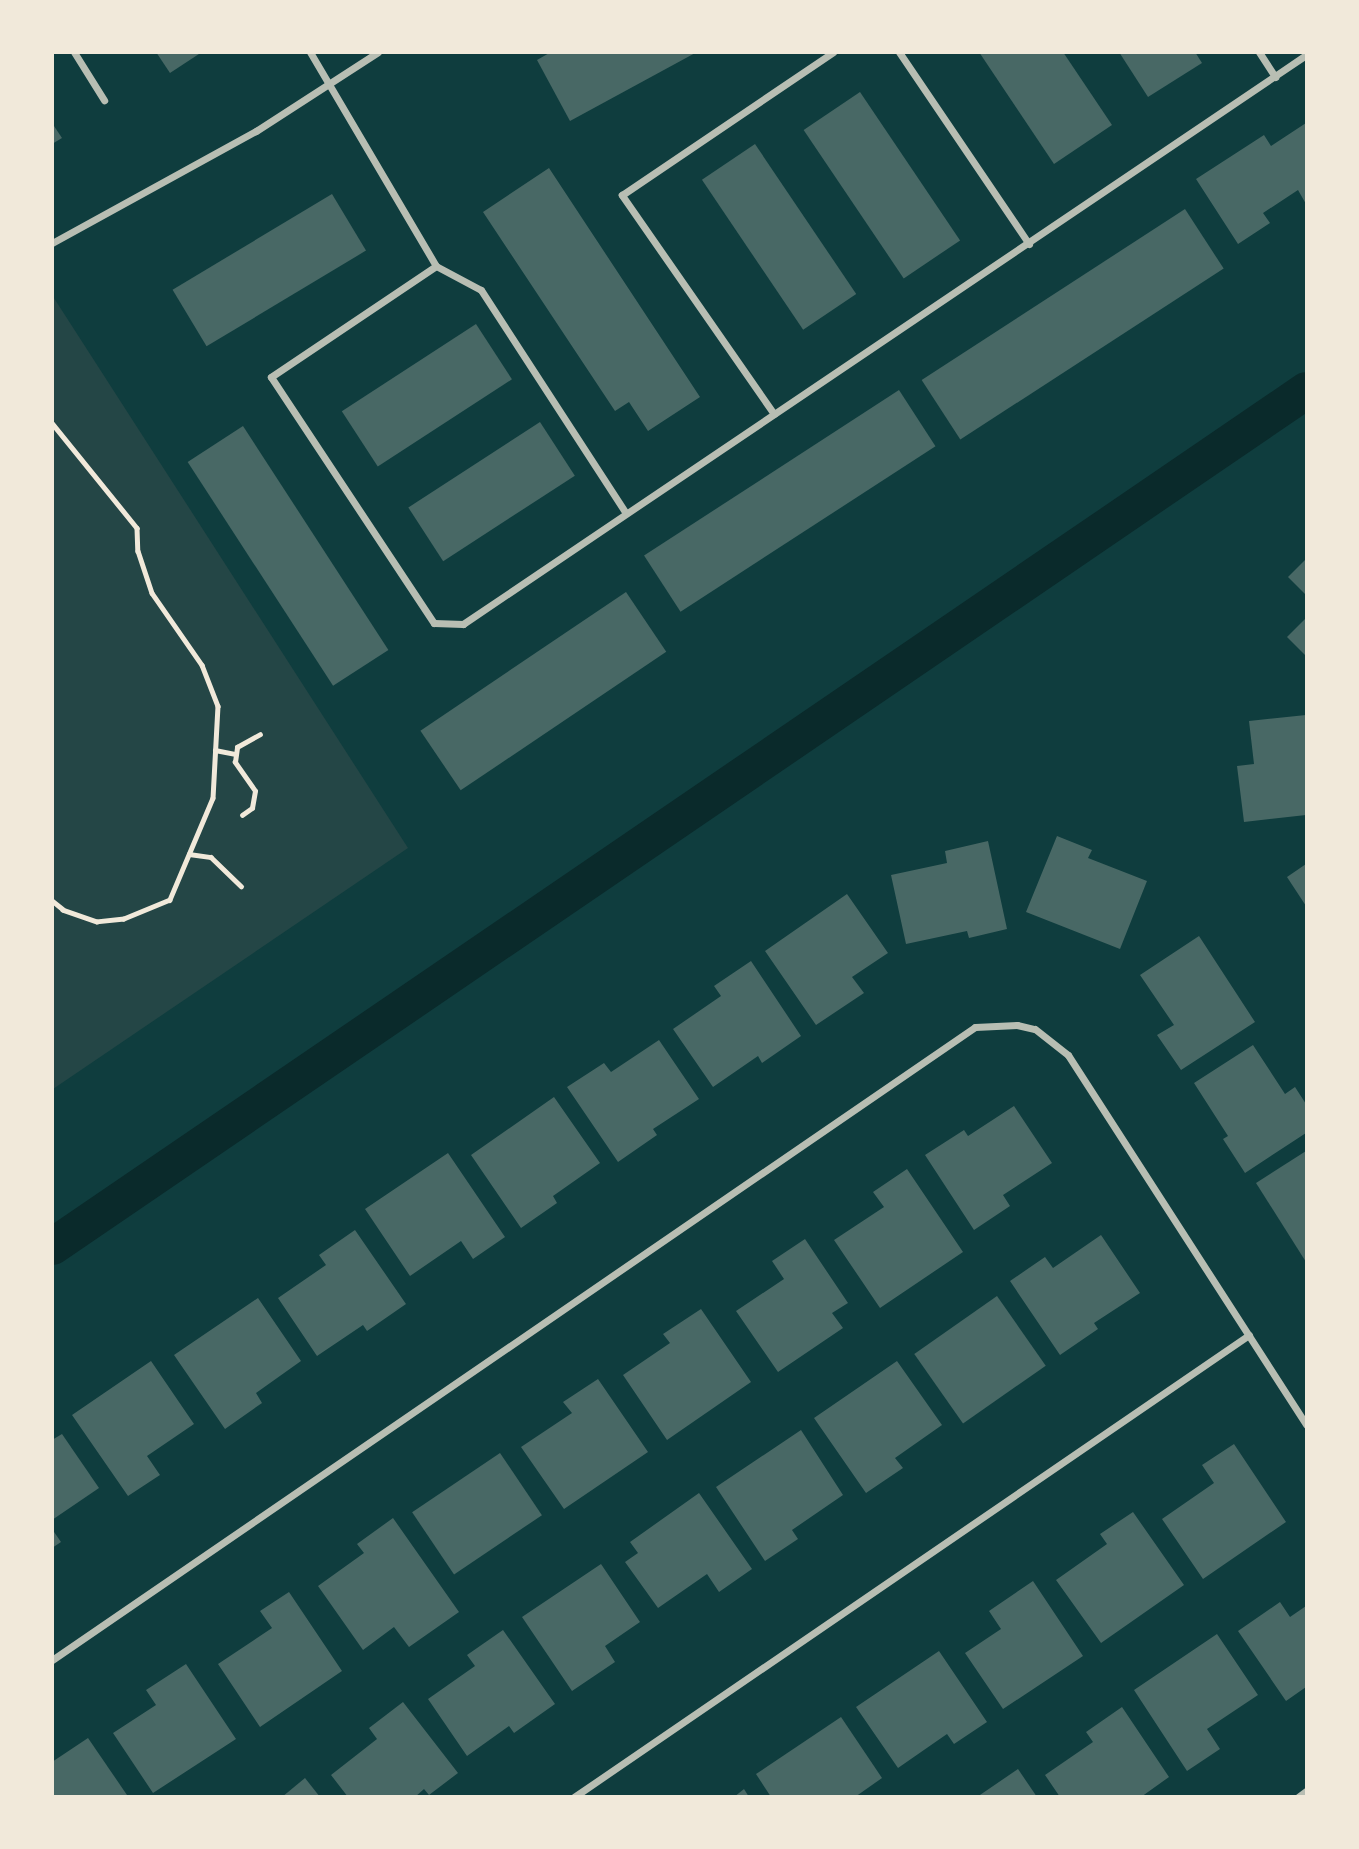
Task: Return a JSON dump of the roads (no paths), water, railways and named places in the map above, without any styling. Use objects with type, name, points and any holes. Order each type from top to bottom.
[{"type":"street","points":[[74,52],[104,100]]},
{"type":"street","points":[[310,52],[436,266],[481,290],[625,512]]},
{"type":"street","points":[[52,243],[256,131],[378,52]]},
{"type":"street","points":[[774,414],[622,195],[833,52]]},
{"type":"street","points":[[900,52],[1029,244]]},
{"type":"street","points":[[1259,52],[1275,77]]},
{"type":"street","points":[[436,266],[271,377],[434,624],[464,624],[625,512],[1029,244],[1307,55]]},
{"type":"street","points":[[52,1660],[954,1038],[975,1027],[1017,1025],[1051,1037],[1068,1055],[1307,1425]]},
{"type":"street","points":[[574,1797],[1249,1335]]},
{"type":"street","points":[[1298,1797],[1307,1791]]},
{"type":"waterway","points":[[52,1246],[1306,390]]}]
